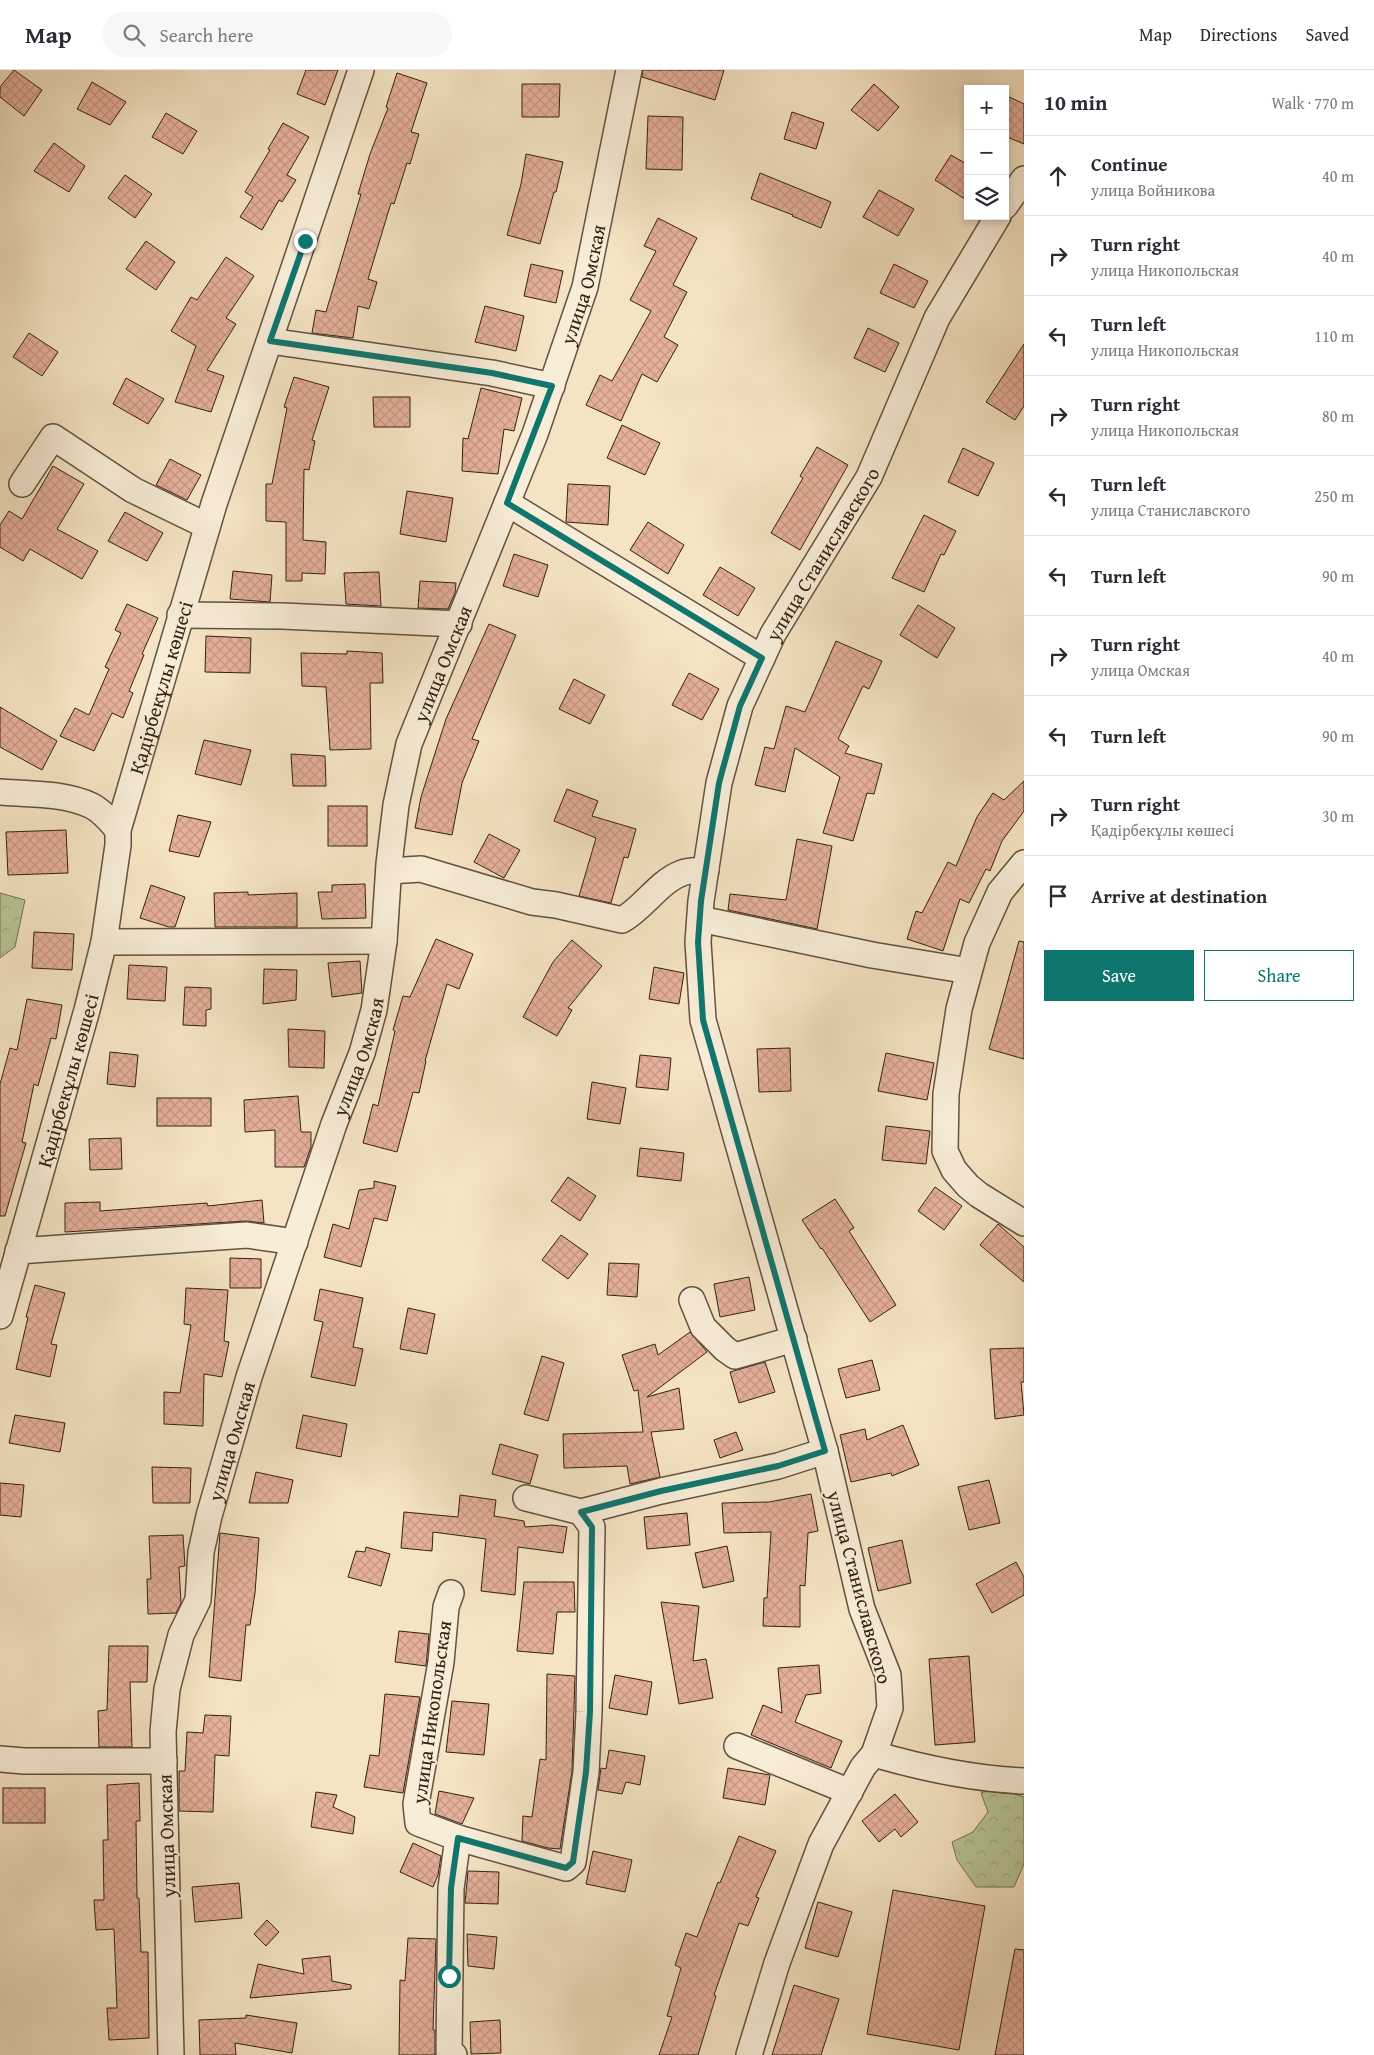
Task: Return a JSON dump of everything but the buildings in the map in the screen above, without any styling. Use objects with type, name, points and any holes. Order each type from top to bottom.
[{"type":"street","name":"Қадірбекұлы көшесі","points":[[0,1316],[87,1010],[104,942],[118,845],[118,830],[180,615],[207,526],[361,70]]},
{"type":"street","name":"улица Омская","points":[[171,2055],[163,1732],[167,1689],[181,1635],[198,1600],[201,1552],[209,1516],[249,1378],[334,1124],[362,1053],[374,1010],[384,941],[396,805],[409,744],[507,503],[552,386],[585,287],[628,70]]},
{"type":"street","points":[[1009,200],[1024,179]]},
{"type":"street","name":"улица Станиславского","points":[[749,2055],[777,1963],[821,1844],[863,1767],[874,1754],[890,1708],[888,1675],[862,1609],[825,1451],[703,1020],[698,942],[706,870],[719,783],[740,706],[773,634],[868,477],[937,318],[996,220]]},
{"type":"street","points":[[270,341],[492,373],[552,386]]},
{"type":"street","points":[[22,484],[53,438],[133,490],[207,526]]},
{"type":"street","points":[[507,503],[762,658]]},
{"type":"street","points":[[180,615],[282,616],[459,624]]},
{"type":"street","points":[[0,792],[47,795],[80,802],[93,807],[118,830]]},
{"type":"street","points":[[1024,863],[1000,892],[977,943],[958,1009],[946,1094],[946,1151],[954,1170],[979,1195],[1024,1223]]},
{"type":"street","points":[[389,871],[421,869],[532,902],[556,905],[622,920],[633,914],[671,879],[683,872],[706,870]]},
{"type":"street","points":[[700,919],[872,955],[969,972]]},
{"type":"street","points":[[104,942],[384,941]]},
{"type":"street","points":[[18,1251],[247,1235],[295,1242]]},
{"type":"street","points":[[692,1300],[703,1327],[725,1349],[735,1356],[794,1339]]},
{"type":"street","points":[[526,1498],[581,1512],[661,1491],[778,1466],[825,1451]]},
{"type":"street","name":"улица Никопольская","points":[[451,1593],[446,1607],[441,1662],[416,1804],[418,1822],[458,1838],[566,1868],[573,1862],[586,1772],[590,1712],[592,1527],[581,1512]]},
{"type":"street","points":[[737,1746],[850,1792]]},
{"type":"street","points":[[874,1754],[906,1763],[984,1778],[1024,1781]]},
{"type":"street","points":[[0,1759],[24,1761],[164,1761]]},
{"type":"street","points":[[454,2055],[449,2052],[449,1929],[451,1888],[458,1838]]},
{"type":"green space","points":[[0,893],[25,900],[15,947],[0,958]]},
{"type":"green space","points":[[997,1788],[1024,1797],[1024,1864],[1014,1887],[976,1887],[957,1860],[952,1842],[973,1832],[988,1812],[981,1793]]},
{"type":"route","points":[[305,241],[270,341],[492,373],[552,386],[507,503],[762,658],[740,706],[719,783],[701,901],[698,942],[703,1020],[825,1451],[778,1466],[661,1491],[581,1512],[592,1527],[590,1712],[586,1772],[573,1862],[566,1868],[458,1838],[451,1888],[449,1976]]}]
